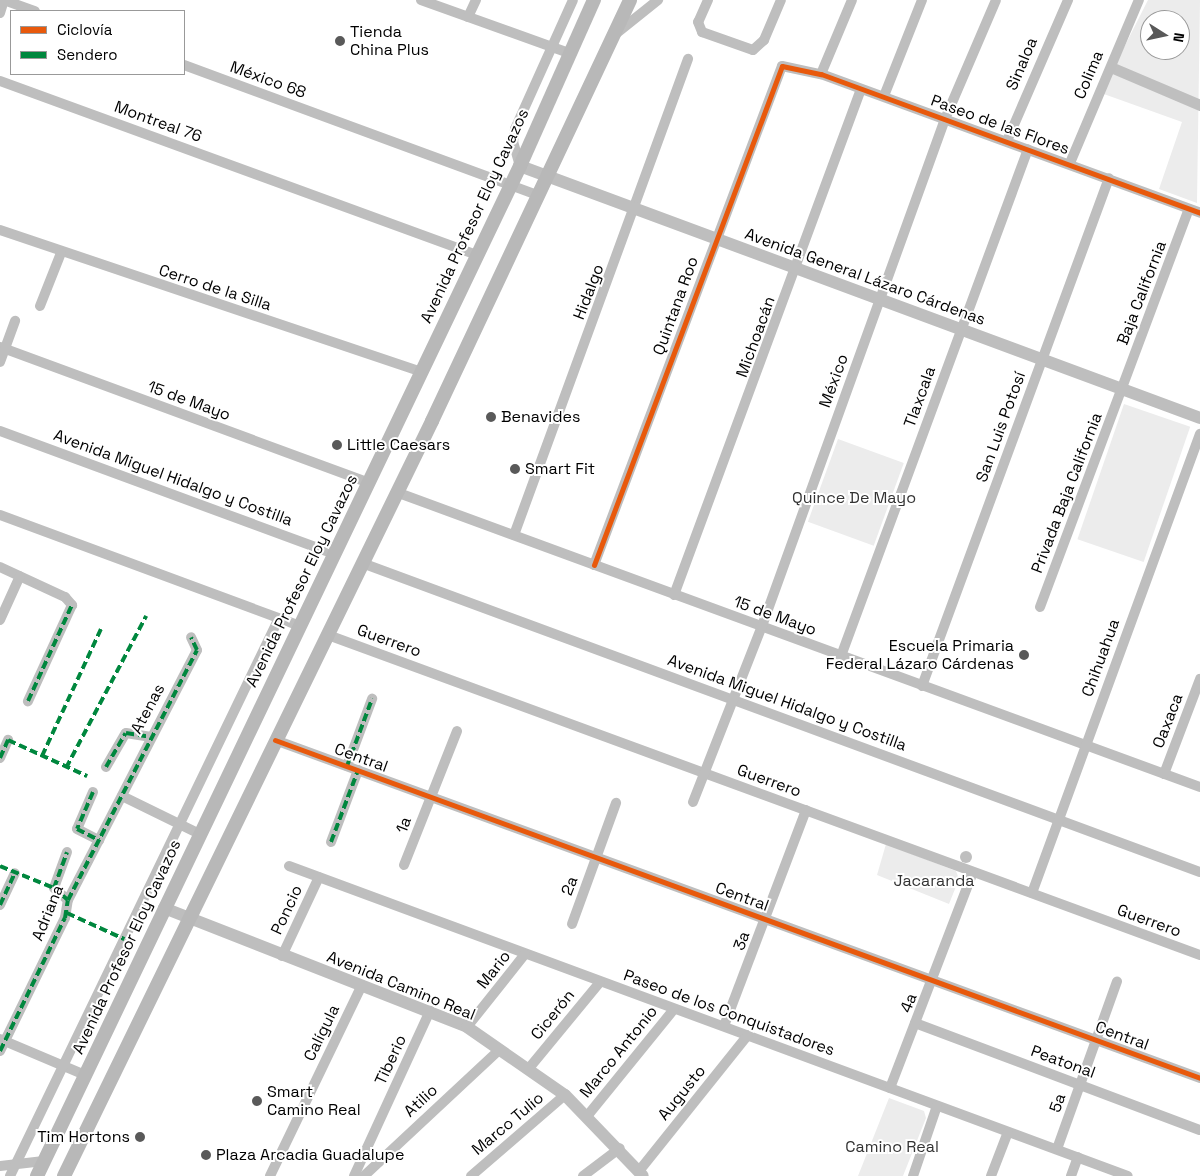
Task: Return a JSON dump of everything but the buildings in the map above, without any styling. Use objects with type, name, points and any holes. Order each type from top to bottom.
[{"type":"main road","name":"Avenida Profesor Eloy Cavazos","points":[[37,1176],[520,166],[594,0]]},
{"type":"main road","points":[[64,1176],[275,740],[328,635],[630,0]]},
{"type":"street","points":[[0,13],[4,0],[32,10]]},
{"type":"street","points":[[421,0],[569,53]]},
{"type":"street","points":[[468,17],[476,0]]},
{"type":"street","points":[[520,166],[513,137],[573,0]]},
{"type":"street","points":[[612,36],[658,0]]},
{"type":"street","points":[[708,0],[698,22],[702,32],[746,49],[758,48],[781,0]]},
{"type":"street","points":[[821,74],[852,0]]},
{"type":"street","points":[[884,96],[922,0]]},
{"type":"street","name":"México","points":[[692,802],[705,774],[762,626],[945,119],[996,0]]},
{"type":"street","name":"Sinaloa","points":[[1007,141],[1068,0]]},
{"type":"street","name":"Colima","points":[[1070,163],[1139,0]]},
{"type":"street","name":"Hidalgo","points":[[514,535],[636,210],[688,59]]},
{"type":"street","name":"México 68","points":[[185,65],[537,195]]},
{"type":"street","name":"Quintana Roo","points":[[594,565],[776,74],[782,66],[791,66]]},
{"type":"street","name":"Paseo de las Flores","points":[[791,66],[821,74],[884,96],[1070,163],[1200,213]]},
{"type":"street","name":"Montreal 76","points":[[0,81],[477,255]]},
{"type":"street","name":"Michoacán","points":[[674,595],[797,269],[862,89]]},
{"type":"street","name":"Tlaxcala","points":[[841,656],[1028,149]]},
{"type":"street","name":"Avenida General Lázaro Cárdenas","points":[[520,166],[1200,418]]},
{"type":"street","name":"San Luis Potosí","points":[[922,686],[1110,178]]},
{"type":"street","name":"Baja California","points":[[1122,388],[1189,209]]},
{"type":"street","name":"Cerro de la Silla","points":[[0,230],[61,253],[421,372]]},
{"type":"street","points":[[40,306],[61,253]]},
{"type":"street","points":[[0,362],[3,348],[15,322]]},
{"type":"street","name":"15 de Mayo","points":[[3,348],[369,483]]},
{"type":"street","name":"Privada Baja California","points":[[1040,608],[1122,388]]},
{"type":"street","name":"Avenida Miguel Hidalgo y Costilla","points":[[0,431],[335,554]]},
{"type":"street","name":"Chihuahua","points":[[1032,893],[1200,434]]},
{"type":"street","name":"15 de Mayo","points":[[396,492],[1200,787]]},
{"type":"street","points":[[0,515],[300,626]]},
{"type":"street","name":"Avenida Miguel Hidalgo y Costilla","points":[[362,563],[1200,872]]},
{"type":"street","points":[[0,567],[65,597],[72,605],[28,702]]},
{"type":"street","points":[[0,620],[20,576]]},
{"type":"street","points":[[12,1172],[279,618]]},
{"type":"street","name":"Guerrero","points":[[328,635],[1200,956]]},
{"type":"street","name":"Atenas","points":[[122,796],[150,737],[197,650],[191,637]]},
{"type":"street","name":"Oaxaca","points":[[1164,774],[1200,679]]},
{"type":"street","points":[[347,766],[372,699]]},
{"type":"street","name":"1a","points":[[404,865],[457,731]]},
{"type":"street","points":[[106,767],[126,733],[150,737]]},
{"type":"street","points":[[0,758],[8,740]]},
{"type":"street","name":"Central","points":[[275,740],[1200,1078]]},
{"type":"street","points":[[331,842],[358,770]]},
{"type":"street","points":[[93,792],[77,829],[99,840]]},
{"type":"street","points":[[122,796],[200,834]]},
{"type":"street","name":"Adriana","points":[[2,1044],[65,918],[68,900],[122,796]]},
{"type":"street","name":"2a","points":[[572,924],[616,803]]},
{"type":"street","name":"3a","points":[[724,1026],[806,810]]},
{"type":"street","points":[[67,852],[54,888],[68,900]]},
{"type":"street","name":"Paseo de los Conquistadores","points":[[289,866],[1128,1176]]},
{"type":"street","name":"4a","points":[[890,1088],[973,872]]},
{"type":"street","points":[[0,904],[14,873]]},
{"type":"street","name":"Poncio","points":[[282,956],[320,877]]},
{"type":"street","name":"Avenida Camino Real","points":[[164,908],[282,956],[430,1011],[467,1027],[530,1067],[565,1095],[588,1115],[641,1173]]},
{"type":"street","name":"Mario","points":[[467,1027],[525,954]]},
{"type":"street","name":"5a","points":[[1057,1149],[1117,981]]},
{"type":"street","name":"Cicerón","points":[[530,1067],[600,982]]},
{"type":"street","name":"Calígula","points":[[270,1176],[362,985]]},
{"type":"street","name":"Marco Antonio","points":[[588,1115],[674,1009]]},
{"type":"street","name":"Tiberio","points":[[354,1176],[430,1011]]},
{"type":"street","name":"Peatonal","points":[[915,1023],[1200,1130]]},
{"type":"street","name":"Augusto","points":[[641,1173],[748,1035]]},
{"type":"street","points":[[2,1044],[63,1064],[85,1075]]},
{"type":"street","name":"Atilio","points":[[364,1176],[500,1049]]},
{"type":"street","name":"Marco Tulio","points":[[472,1176],[565,1095]]},
{"type":"street","points":[[913,1176],[937,1106]]},
{"type":"street","points":[[991,1176],[1008,1132]]},
{"type":"street","points":[[583,1176],[620,1148]]},
{"type":"street","points":[[1071,1176],[1078,1158]]},
{"type":"street","points":[[0,1166],[12,1172],[44,1161]]},
{"type":"green space","points":[[1148,0],[1200,0],[1197,203],[1159,189],[1182,122],[1101,93],[1140,16],[1140,60],[1190,60],[1190,10],[1143,10]]},
{"type":"green space","points":[[1124,404],[1190,427],[1144,562],[1077,539]]},
{"type":"green space","name":"Quince De Mayo","points":[[838,439],[904,463],[874,546],[808,522]]},
{"type":"green space","name":"Jacaranda","points":[[886,844],[956,871],[959,879],[949,904],[877,875]]},
{"type":"green space","name":"Camino Real","points":[[889,1098],[924,1111],[926,1118],[903,1176],[858,1176]]},
{"type":"shaded area","points":[[968,851],[971,852],[971,862],[964,863],[961,862],[960,855],[961,852]]},
{"type":"waterway","points":[[1113,68],[1200,105]]},
{"type":"marked path","points":[[28,701],[72,605]]},
{"type":"marked path","points":[[66,768],[146,616]]},
{"type":"marked path","points":[[42,756],[101,629]]},
{"type":"marked path","points":[[0,1051],[65,918],[68,900],[197,650],[191,637]]},
{"type":"marked path","points":[[347,766],[372,699]]},
{"type":"marked path","points":[[106,767],[126,733],[150,737]]},
{"type":"marked path","points":[[0,758],[8,740],[87,776]]},
{"type":"marked path","points":[[331,842],[358,770]]},
{"type":"marked path","points":[[93,792],[77,829],[99,840]]},
{"type":"marked path","points":[[54,888],[67,852]]},
{"type":"marked path","points":[[0,866],[54,888]]},
{"type":"marked path","points":[[0,905],[15,873]]},
{"type":"marked path","points":[[54,888],[68,900]]},
{"type":"marked path","points":[[67,913],[124,939]]},
{"type":"cycle path","points":[[594,565],[782,66],[821,74],[1200,213]]},
{"type":"cycle path","points":[[275,740],[1200,1078]]},
{"type":"place","name":"Tienda China Plus","points":[[340,41]]},
{"type":"place","name":"Benavides","points":[[491,417]]},
{"type":"place","name":"Little Caesars","points":[[337,445]]},
{"type":"place","name":"Smart Fit","points":[[515,469]]},
{"type":"place","name":"Escuela Primaria Federal Lázaro Cárdenas","points":[[1024,655]]},
{"type":"place","name":"Smart Camino Real","points":[[257,1101]]},
{"type":"place","name":"Tim Hortons","points":[[140,1137]]},
{"type":"place","name":"Plaza Arcadia Guadalupe","points":[[206,1155]]}]
